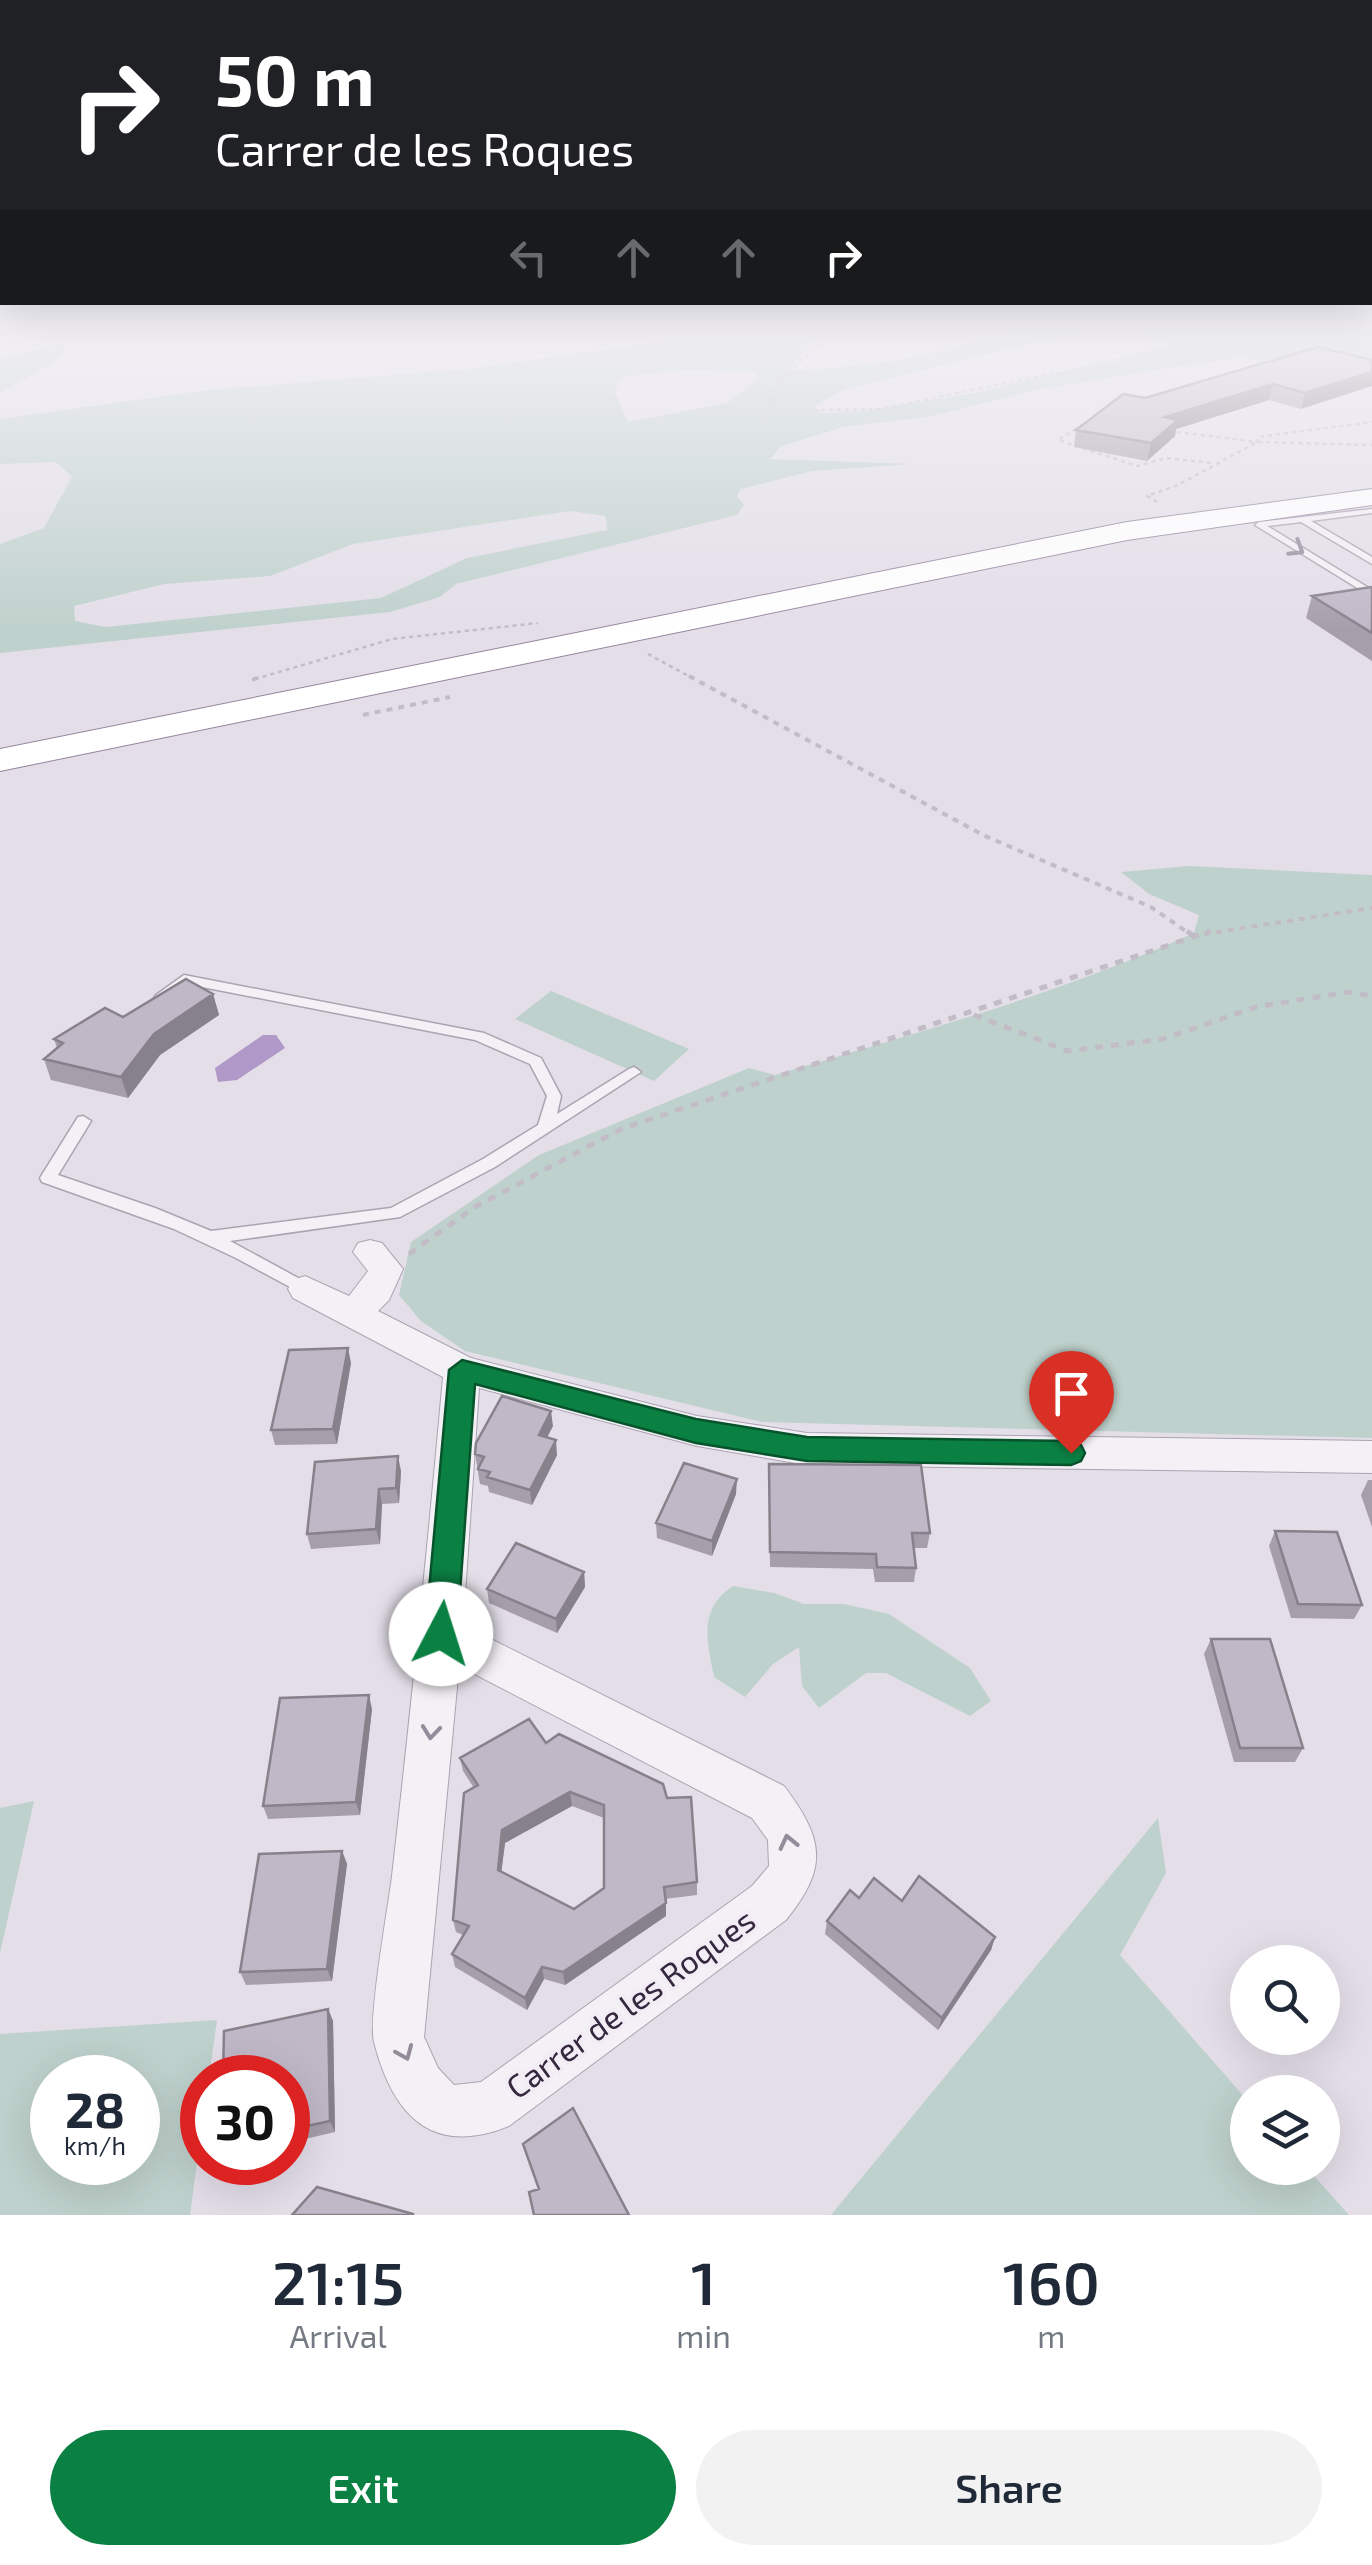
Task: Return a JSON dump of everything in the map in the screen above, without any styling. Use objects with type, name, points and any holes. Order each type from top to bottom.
[{"type":"highway","points":[[0,760],[1102,536],[1372,494]]},
{"type":"highway","points":[[0,748],[1102,526],[1314,505]]},
{"type":"street","points":[[354,1312],[377,1291],[378,1260]]},
{"type":"street","points":[[305,1288],[462,1370],[696,1431],[807,1449],[1372,1457]]},
{"type":"street","name":"Carrer de les Roques","points":[[441,1634],[768,1802],[790,1833],[794,1874],[769,1903],[490,2108],[444,2112],[420,2086],[398,2039],[441,1634],[462,1370]]},
{"type":"lane","points":[[1372,510],[1314,505],[1260,525],[1372,594]]},
{"type":"lane","points":[[1314,505],[1372,561]]},
{"type":"lane","points":[[158,1001],[184,979],[478,1036],[536,1061],[554,1096],[545,1128]]},
{"type":"lane","points":[[212,1237],[394,1213],[545,1128],[634,1072]]},
{"type":"lane","points":[[83,1121],[48,1178],[171,1217],[305,1288]]},
{"type":"path","points":[[1081,426],[1058,440],[1137,466],[1166,458],[1211,463]]},
{"type":"path","points":[[1164,426],[1160,430],[1230,442],[1239,437],[1257,442],[1372,446]]},
{"type":"path","points":[[1157,502],[1146,496],[1178,485],[1258,438],[1341,426]]},
{"type":"path","points":[[245,682],[332,650],[389,638],[400,648]]},
{"type":"path","points":[[636,650],[661,658],[985,836],[1151,907],[1195,938]]},
{"type":"path","points":[[448,698],[468,694]]},
{"type":"path","points":[[378,1260],[621,1128],[1195,938],[1238,926],[1372,908]]},
{"type":"path","points":[[972,1014],[1068,1051],[1164,1039],[1256,1007],[1348,992],[1372,996]]},
{"type":"shaded area","points":[[0,426],[848,426],[781,446],[770,459],[913,464],[812,471],[740,489],[737,496],[744,505],[737,515],[456,584],[440,597],[390,612],[0,653],[0,544],[44,528],[72,477],[56,462],[0,464]],"holes":[[[570,511],[606,516],[607,530],[467,558],[381,598],[106,627],[75,621],[74,606],[164,584],[270,576],[353,544]]]},
{"type":"shaded area","points":[[1189,866],[1372,875],[1372,1438],[762,1422],[465,1351],[421,1321],[399,1295],[411,1242],[539,1155],[749,1068],[775,1075],[934,1028],[1091,975],[1194,933],[1199,915],[1149,894],[1121,872]]},
{"type":"shaded area","points":[[551,991],[689,1049],[654,1081],[515,1019]]},
{"type":"shaded area","points":[[263,1035],[276,1035],[285,1048],[237,1080],[218,1082],[215,1068]]},
{"type":"shaded area","points":[[733,1586],[774,1593],[804,1604],[844,1604],[889,1614],[970,1668],[991,1701],[970,1716],[886,1673],[866,1673],[819,1708],[802,1686],[799,1647],[773,1664],[745,1697],[714,1677],[708,1638],[714,1605]]},
{"type":"shaded area","points":[[34,1801],[0,1953],[0,1808]]},
{"type":"shaded area","points":[[1158,1818],[1166,1873],[1120,1955],[1230,2081],[1230,2185],[1322,2185],[1349,2215],[831,2215]]},
{"type":"shaded area","points":[[217,2020],[212,2055],[180,2055],[180,2185],[194,2185],[190,2215],[0,2215],[0,2034]]},
{"type":"building","points":[[1081,426],[1171,426],[1151,443],[1076,430]]},
{"type":"building","points":[[1372,587],[1372,633],[1312,596]]},
{"type":"building","points":[[186,979],[213,994],[154,1034],[121,1077],[44,1059],[63,1043],[54,1039],[105,1008],[123,1017]]},
{"type":"building","points":[[348,1348],[333,1429],[271,1430],[289,1350]]},
{"type":"building","points":[[502,1396],[551,1411],[539,1435],[556,1440],[530,1490],[487,1477],[490,1472],[478,1469],[484,1457],[475,1454],[476,1443]]},
{"type":"building","points":[[398,1456],[396,1488],[379,1489],[376,1529],[307,1534],[315,1462]]},
{"type":"building","points":[[684,1463],[737,1479],[712,1541],[656,1523]]},
{"type":"building","points":[[769,1464],[921,1465],[930,1533],[912,1533],[916,1568],[877,1567],[876,1554],[770,1552]]},
{"type":"building","points":[[1275,1531],[1337,1532],[1362,1605],[1298,1604]]},
{"type":"building","points":[[516,1543],[584,1572],[556,1619],[487,1589]]},
{"type":"building","points":[[1211,1639],[1270,1639],[1303,1748],[1240,1748]]},
{"type":"building","points":[[369,1695],[356,1802],[263,1806],[280,1698]]},
{"type":"building","points":[[529,1719],[546,1743],[559,1734],[663,1784],[667,1798],[691,1797],[697,1882],[664,1887],[666,1903],[563,1972],[542,1967],[525,1998],[452,1954],[469,1926],[453,1920],[464,1793],[478,1785],[460,1758]],"holes":[[[570,1792],[604,1805],[604,1888],[574,1909],[498,1870],[502,1830]]]},
{"type":"building","points":[[342,1851],[327,1969],[240,1972],[259,1854]]},
{"type":"building","points":[[919,1876],[995,1937],[942,2018],[827,1921],[850,1890],[859,1898],[874,1878],[902,1901]]},
{"type":"building","points":[[328,2009],[330,2121],[310,2125],[310,2055],[223,2055],[224,2031]]},
{"type":"building","points":[[573,2108],[629,2215],[534,2215],[529,2192],[539,2189],[523,2144]]},
{"type":"building","points":[[317,2187],[413,2214],[413,2215],[292,2215]]},
{"type":"route","points":[[441,1634],[462,1370],[696,1431],[807,1449],[1071,1453]]}]
